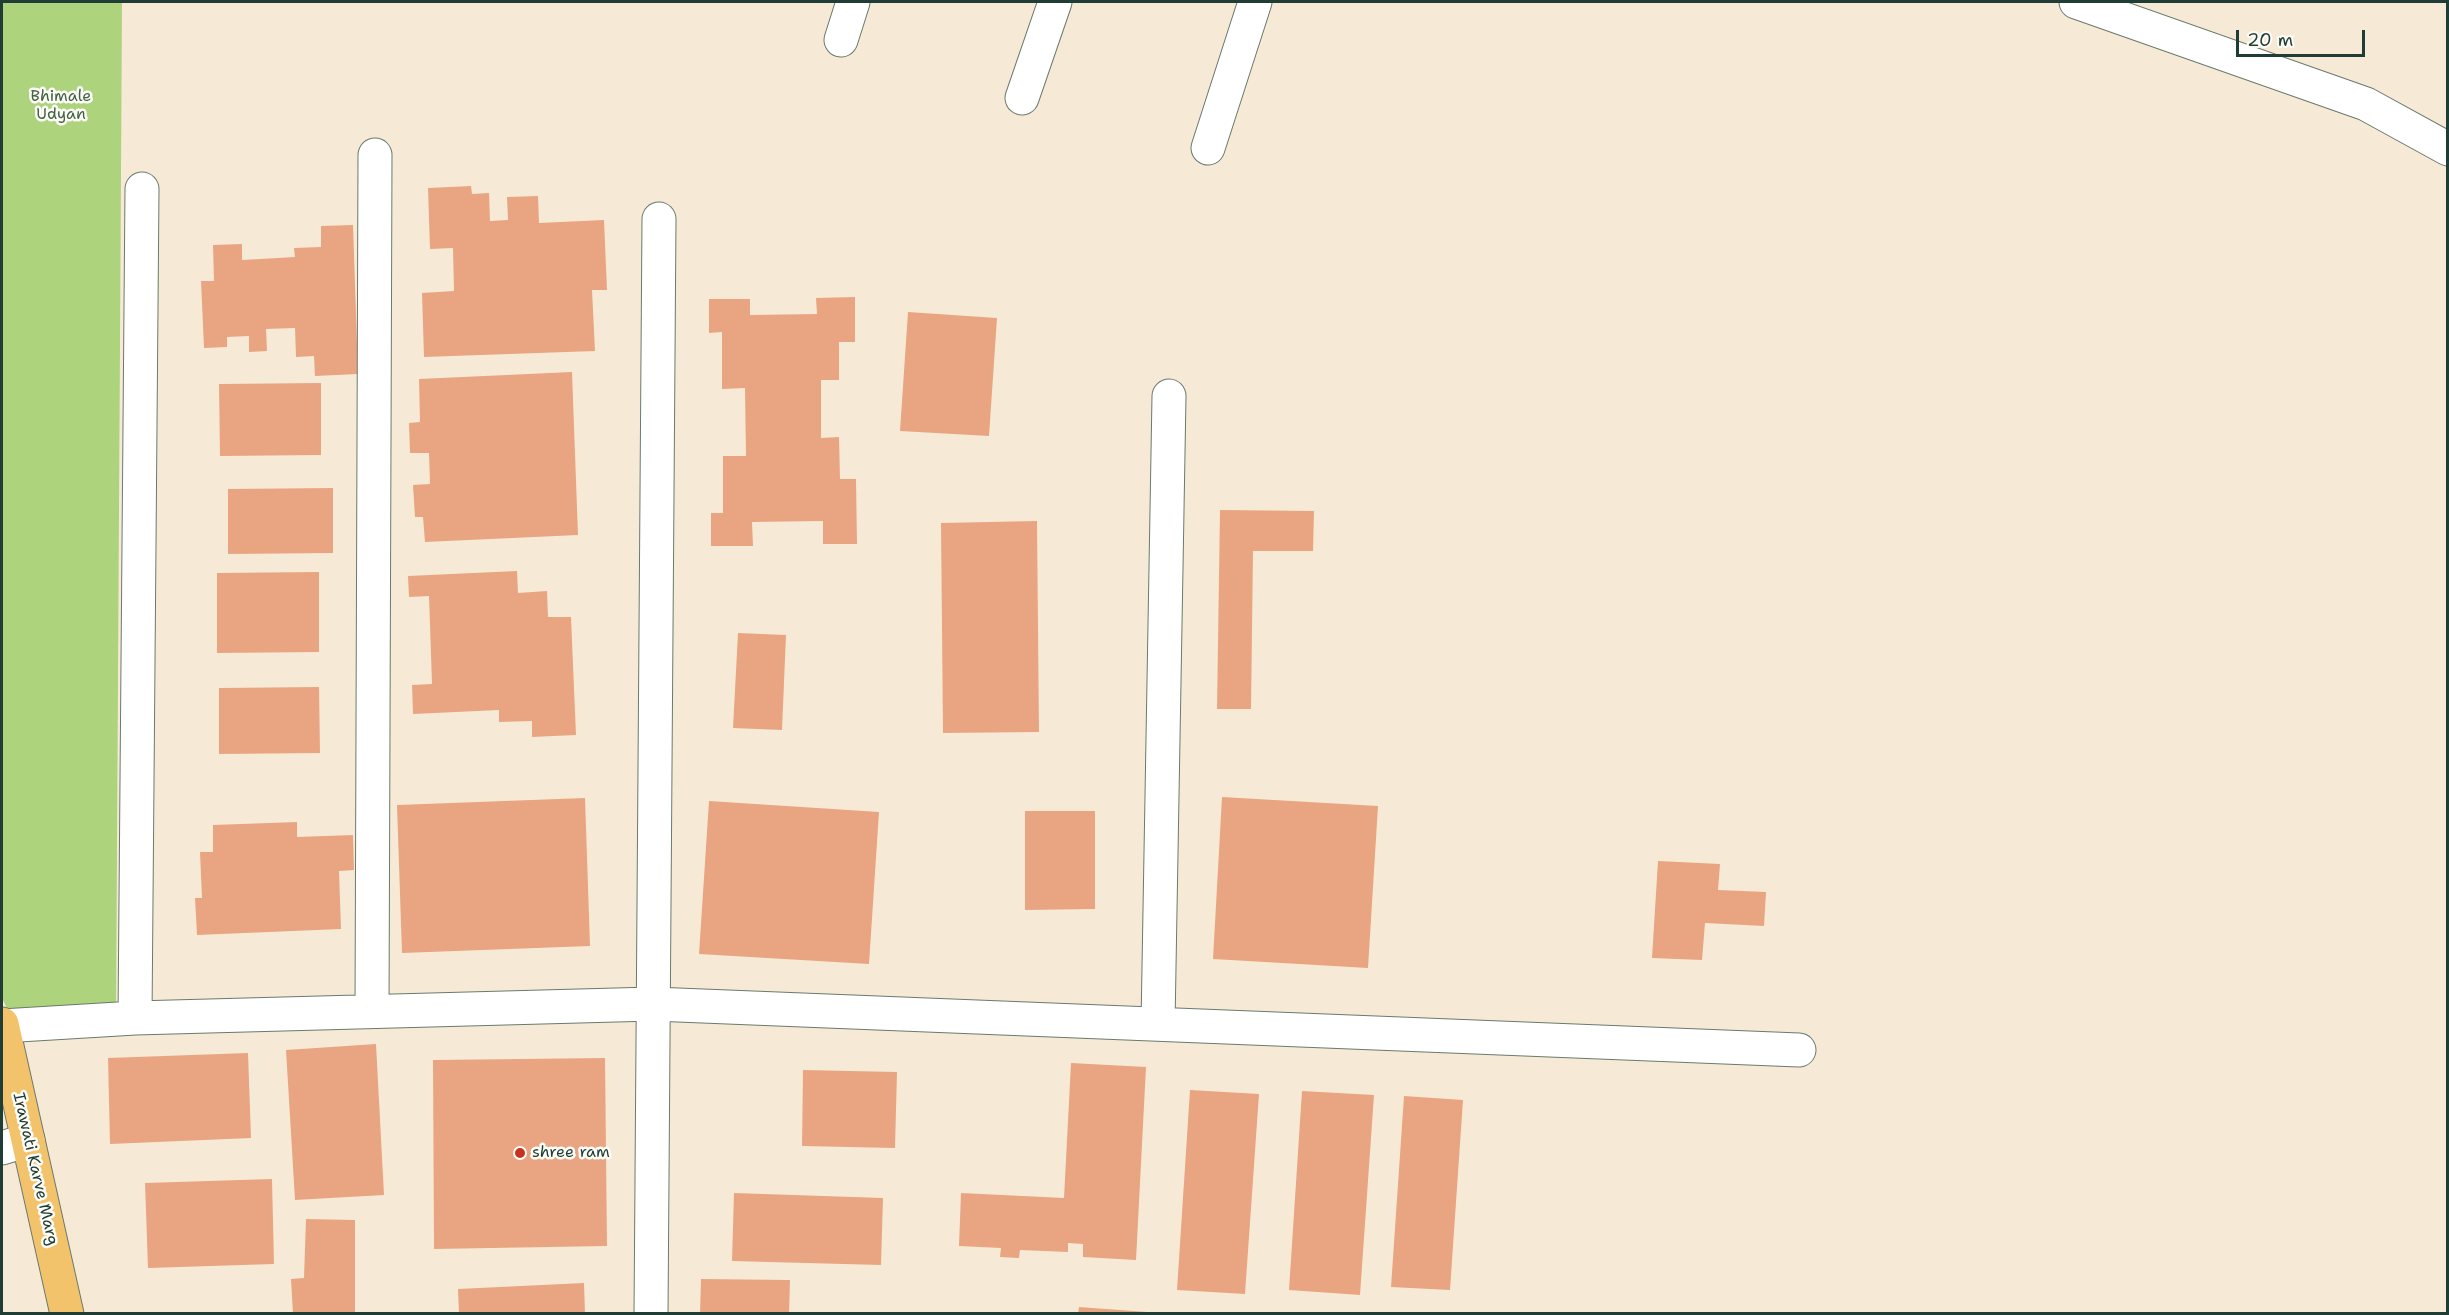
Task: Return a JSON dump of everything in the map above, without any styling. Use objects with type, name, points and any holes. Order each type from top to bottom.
[{"type":"main road","name":"Irawati Karve Marg","points":[[2,1025],[15,1144],[67,1314]]},
{"type":"street","points":[[841,40],[853,2]]},
{"type":"street","points":[[1023,98],[1055,2]]},
{"type":"street","points":[[1208,148],[1255,2]]},
{"type":"street","points":[[2076,2],[2366,104],[2448,149]]},
{"type":"street","points":[[372,1011],[375,155]]},
{"type":"street","points":[[135,1018],[142,189]]},
{"type":"street","points":[[651,1314],[659,219]]},
{"type":"street","points":[[1158,1024],[1169,396]]},
{"type":"street","points":[[2,1025],[135,1018],[653,1004],[1799,1050]]},
{"type":"green space","name":"Bhimale Udyan","points":[[2,2],[122,2],[116,1019],[15,1025],[2,998]]},
{"type":"building","points":[[471,186],[472,194],[489,193],[490,221],[508,220],[507,197],[538,196],[539,223],[604,220],[607,290],[592,290],[595,351],[424,357],[422,293],[454,291],[453,248],[430,249],[428,188]]},
{"type":"building","points":[[353,225],[358,374],[315,376],[314,356],[296,357],[295,328],[266,329],[267,351],[249,352],[249,336],[227,337],[227,347],[204,348],[201,281],[214,281],[213,245],[242,244],[242,260],[295,257],[294,248],[321,247],[321,226]]},
{"type":"building","points":[[855,297],[855,342],[839,342],[839,380],[821,380],[821,438],[839,437],[840,479],[856,479],[857,544],[823,544],[823,521],[752,522],[753,546],[711,546],[711,513],[723,513],[723,456],[746,456],[745,388],[722,389],[722,332],[709,333],[709,299],[750,299],[750,315],[817,314],[816,298]]},
{"type":"building","points":[[908,312],[997,318],[989,436],[900,431]]},
{"type":"building","points":[[572,372],[578,535],[425,542],[423,517],[415,517],[413,485],[430,484],[429,453],[410,453],[409,423],[420,422],[419,379]]},
{"type":"building","points":[[321,383],[321,455],[220,456],[219,384]]},
{"type":"building","points":[[333,488],[333,553],[228,554],[228,489]]},
{"type":"building","points":[[1220,510],[1314,511],[1313,551],[1253,551],[1251,709],[1217,709]]},
{"type":"building","points":[[1037,521],[1039,732],[943,733],[941,523]]},
{"type":"building","points":[[517,571],[518,593],[547,591],[548,617],[571,617],[576,735],[532,737],[532,721],[499,722],[499,710],[413,714],[412,685],[432,684],[429,596],[409,597],[408,576]]},
{"type":"building","points":[[319,572],[319,652],[217,653],[217,573]]},
{"type":"building","points":[[738,633],[786,635],[782,730],[733,728]]},
{"type":"building","points":[[319,687],[320,753],[219,754],[219,688]]},
{"type":"building","points":[[1222,797],[1378,806],[1368,968],[1213,959]]},
{"type":"building","points":[[585,798],[590,946],[402,953],[397,805]]},
{"type":"building","points":[[709,801],[879,812],[869,964],[699,954]]},
{"type":"building","points":[[1025,811],[1095,811],[1095,909],[1025,910]]},
{"type":"building","points":[[297,822],[297,837],[353,835],[354,870],[339,871],[341,929],[197,935],[195,898],[202,898],[200,852],[213,852],[213,825]]},
{"type":"building","points":[[1658,861],[1720,864],[1718,890],[1766,892],[1764,926],[1705,923],[1702,960],[1652,958]]},
{"type":"building","points":[[376,1044],[384,1195],[295,1200],[286,1050]]},
{"type":"building","points":[[248,1053],[251,1138],[110,1144],[108,1058]]},
{"type":"building","name":"shree ram","points":[[605,1058],[607,1246],[434,1249],[433,1060]]},
{"type":"building","points":[[1071,1063],[1146,1067],[1136,1260],[1083,1257],[1083,1244],[1068,1243],[1068,1252],[1020,1250],[1019,1258],[1000,1257],[1001,1248],[959,1246],[961,1193],[1064,1198]]},
{"type":"building","points":[[803,1070],[897,1072],[895,1148],[802,1146]]},
{"type":"building","points":[[1190,1090],[1259,1094],[1245,1294],[1177,1290]]},
{"type":"building","points":[[1302,1091],[1374,1095],[1360,1295],[1289,1290]]},
{"type":"building","points":[[1404,1096],[1463,1100],[1450,1290],[1391,1287]]},
{"type":"building","points":[[272,1179],[274,1264],[148,1268],[145,1183]]},
{"type":"building","points":[[734,1193],[883,1198],[881,1265],[732,1261]]},
{"type":"building","points":[[306,1219],[355,1220],[355,1314],[293,1314],[291,1279],[304,1278]]},
{"type":"building","points":[[701,1279],[790,1280],[789,1314],[700,1314]]},
{"type":"building","points":[[584,1283],[585,1314],[459,1314],[458,1289]]},
{"type":"building","points":[[1079,1307],[1147,1312],[1146,1314],[1078,1314]]},
{"type":"place","name":"shree ram","points":[[520,1153]]}]
